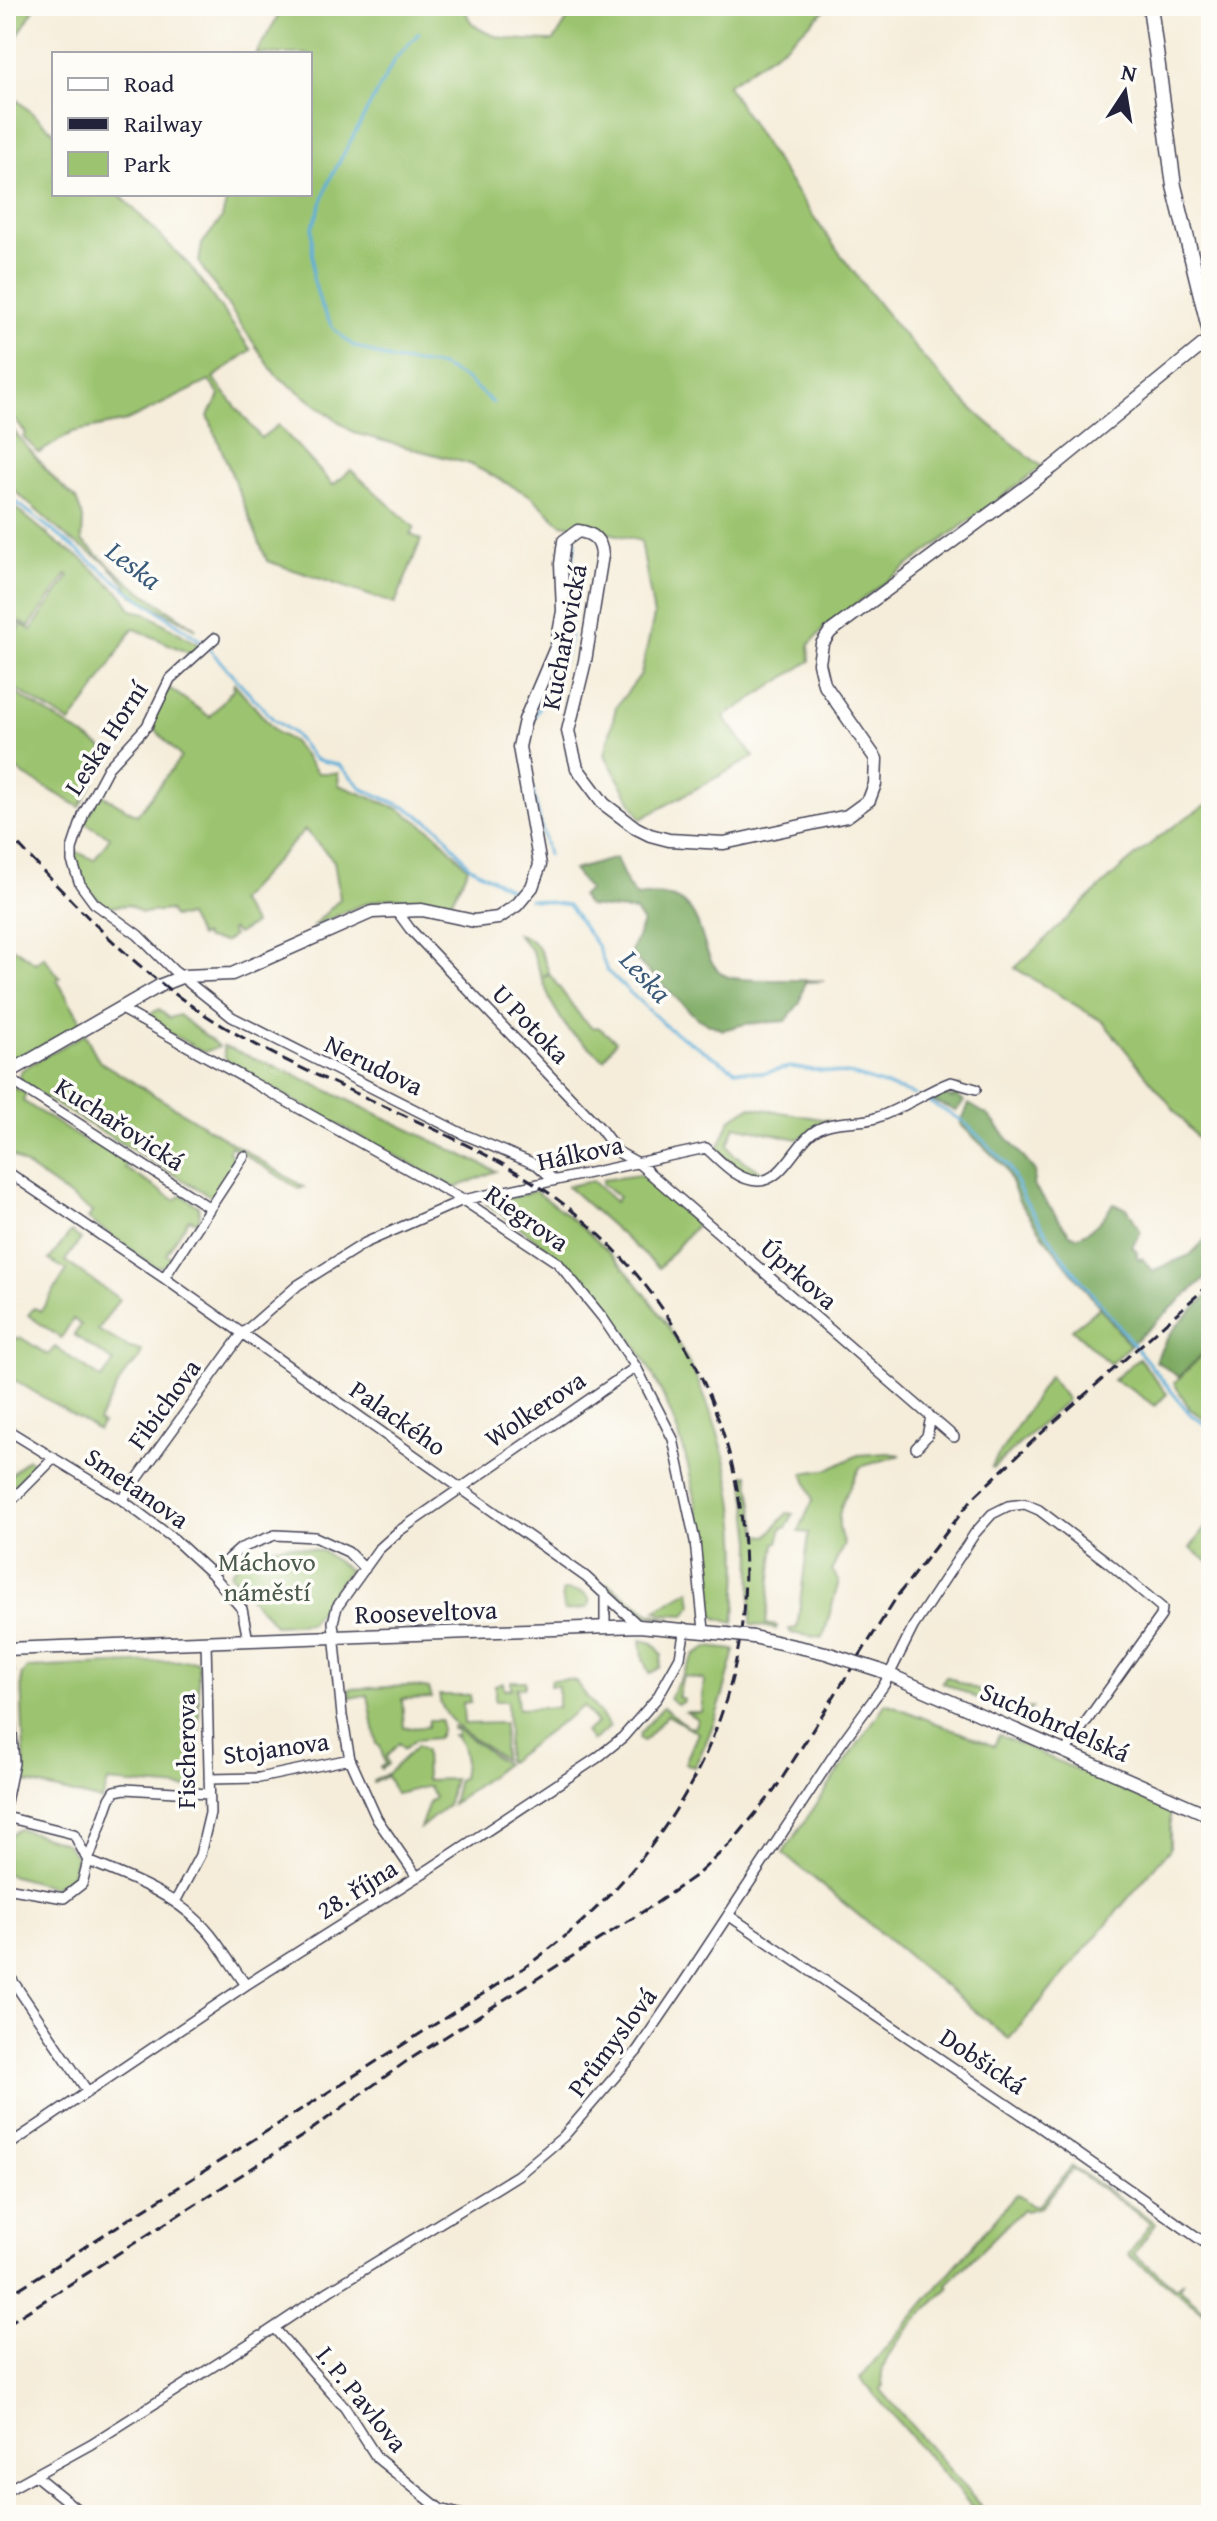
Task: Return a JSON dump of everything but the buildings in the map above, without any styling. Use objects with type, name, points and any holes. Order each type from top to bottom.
[{"type":"main road","points":[[1150,6],[1174,186],[1211,337]]},
{"type":"street","name":"Kuchařovická","points":[[210,1208],[6,1075],[161,985],[184,976],[232,974],[372,912],[422,910],[474,921],[498,918],[517,905],[532,887],[540,865],[519,747],[525,720],[557,645],[563,611],[561,552],[564,541],[571,533],[587,532],[601,545],[585,661],[568,731],[577,768],[604,804],[650,835],[680,841],[724,843],[847,816],[869,800],[875,784],[876,759],[824,684],[819,663],[822,644],[830,632],[1053,467],[1211,337]]},
{"type":"street","name":"Leska Horní","points":[[184,976],[173,970],[138,935],[94,903],[75,872],[72,849],[84,813],[108,768],[147,726],[170,679],[210,643]]},
{"type":"street","name":"U Potoka","points":[[396,910],[410,929],[599,1127],[618,1152],[638,1163]]},
{"type":"street","name":"Nerudova","points":[[184,976],[232,1017],[439,1122],[537,1165],[554,1180]]},
{"type":"street","name":"Riegrova","points":[[121,1009],[463,1200],[558,1263],[602,1317],[636,1367],[673,1439],[695,1541],[704,1630]]},
{"type":"street","name":"Hálkova","points":[[242,1334],[298,1285],[365,1243],[463,1200],[706,1148],[744,1179],[770,1179],[812,1133],[828,1125],[871,1119],[951,1082],[976,1089]]},
{"type":"street","points":[[164,1278],[244,1156]]},
{"type":"street","name":"Úprkova","points":[[638,1163],[954,1437]]},
{"type":"street","name":"Palackého","points":[[6,1171],[164,1278],[459,1488],[605,1593],[639,1626]]},
{"type":"street","name":"Fibichova","points":[[122,1500],[242,1334]]},
{"type":"street","name":"Wolkerova","points":[[417,1877],[377,1819],[350,1759],[342,1716],[334,1614],[378,1550],[399,1531],[636,1367]]},
{"type":"street","points":[[916,1448],[927,1436],[931,1417]]},
{"type":"street","name":"Smetanova","points":[[6,1429],[122,1500],[174,1539],[212,1574],[242,1609],[248,1640]]},
{"type":"street","points":[[6,1506],[54,1458]]},
{"type":"street","name":"Průmyslová","points":[[6,2491],[156,2404],[518,2175],[547,2153],[637,2051],[728,1915],[947,1572],[983,1523],[996,1511],[1015,1504],[1030,1505],[1039,1510],[1110,1564],[1161,1606],[1163,1611],[1066,1750]]},
{"type":"street","points":[[212,1574],[241,1548],[275,1535],[315,1537],[348,1552],[365,1569]]},
{"type":"street","points":[[605,1593],[605,1628]]},
{"type":"street","name":"Rooseveltova","points":[[6,1650],[639,1626],[685,1628],[753,1637],[826,1653]]},
{"type":"street","name":"28. října","points":[[6,2147],[246,1985],[597,1758],[642,1719],[670,1678],[680,1657],[685,1628]]},
{"type":"street","name":"Fischerova","points":[[175,1902],[200,1855],[210,1813],[206,1641]]},
{"type":"street","points":[[6,1650],[14,1763],[6,1802]]},
{"type":"street","name":"Suchohrdelská","points":[[826,1653],[884,1672],[1211,1816]]},
{"type":"street","name":"Stojanova","points":[[209,1779],[259,1778],[350,1759]]},
{"type":"street","points":[[6,1888],[64,1898],[82,1884],[115,1791],[209,1794]]},
{"type":"street","points":[[6,1817],[74,1834],[88,1861],[145,1884],[175,1902],[209,1933],[246,1985]]},
{"type":"street","name":"Dobšická","points":[[728,1915],[1211,2247]]},
{"type":"street","points":[[6,1971],[88,2092]]},
{"type":"street","name":"I. P. Pavlova","points":[[267,2332],[345,2408],[377,2458],[440,2509],[463,2515]]},
{"type":"street","points":[[36,2476],[84,2515]]},
{"type":"green space","points":[[6,6],[36,6],[6,55]]},
{"type":"green space","points":[[284,6],[463,6],[472,23],[490,34],[511,39],[554,41],[576,6],[830,6],[783,47],[727,85],[807,207],[894,324],[969,406],[1042,467],[826,626],[809,645],[810,661],[724,717],[754,757],[641,819],[605,755],[616,707],[641,674],[654,616],[641,541],[561,524],[531,496],[470,464],[354,433],[275,374],[199,263],[202,244],[222,218],[228,196],[312,196],[312,52],[257,52]]},
{"type":"green space","points":[[17,100],[52,130],[52,196],[121,196],[190,266],[251,350],[213,378],[261,438],[278,425],[333,485],[351,470],[415,528],[410,534],[421,540],[395,604],[267,561],[208,416],[220,396],[209,381],[127,421],[73,432],[39,453],[23,437],[26,433],[6,410],[6,397],[11,390],[6,384],[6,114]]},
{"type":"green space","points":[[6,422],[56,481],[76,499],[83,518],[82,541],[132,585],[197,629],[132,595],[106,563],[69,539],[6,483]]},
{"type":"green space","points":[[6,500],[82,559],[122,595],[132,610],[146,613],[202,647],[193,655],[133,628],[70,723],[6,683],[6,648],[22,625],[31,630],[69,576],[67,574],[29,627],[21,622],[6,643]]},
{"type":"green space","points":[[234,683],[276,732],[292,741],[318,773],[338,773],[339,785],[399,809],[435,833],[468,868],[448,908],[409,899],[378,900],[312,927],[340,899],[334,861],[305,830],[238,901],[254,924],[237,934],[232,929],[233,936],[224,942],[206,939],[203,935],[199,937],[188,916],[173,917],[169,910],[142,913],[129,905],[107,907],[80,883],[73,850],[94,860],[110,837],[85,823],[99,793],[137,815],[181,757],[150,724],[169,688],[210,717],[233,689]]},
{"type":"green space","points":[[6,687],[109,752],[80,807],[24,775],[6,760]]},
{"type":"green space","points":[[1211,802],[1211,1155],[1103,1022],[1015,968],[1133,858]]},
{"type":"green space","points":[[616,858],[628,886],[637,897],[663,896],[680,901],[691,911],[715,967],[726,976],[824,981],[805,982],[800,1002],[786,1021],[745,1024],[723,1030],[698,1019],[630,954],[643,923],[635,911],[588,906],[581,896],[589,890],[573,870]]},
{"type":"green space","points":[[517,934],[538,948],[549,972],[544,977],[550,975],[581,1017],[592,1028],[598,1027],[616,1041],[604,1059],[568,1030],[551,1002],[532,951]]},
{"type":"green space","points":[[6,943],[36,963],[44,957],[60,978],[57,980],[82,1023],[6,1063]]},
{"type":"green space","points":[[159,1009],[169,1018],[179,1015],[219,1047],[204,1052],[143,1018]]},
{"type":"green space","points":[[85,1034],[99,1061],[304,1187],[299,1189],[231,1146],[232,1168],[212,1197],[22,1084],[19,1075],[23,1069]]},
{"type":"green space","points":[[223,1046],[289,1072],[496,1171],[455,1188],[230,1066]]},
{"type":"green space","points":[[6,1085],[26,1093],[23,1101],[89,1144],[94,1138],[130,1161],[125,1168],[175,1200],[182,1195],[198,1206],[200,1216],[197,1222],[189,1219],[166,1254],[172,1258],[167,1266],[155,1267],[88,1219],[92,1212],[6,1154]]},
{"type":"green space","points":[[960,1086],[957,1097],[964,1101],[956,1111],[926,1098],[938,1093],[953,1098],[955,1093],[948,1090]]},
{"type":"green space","points":[[969,1104],[989,1116],[1035,1171],[1033,1185],[1070,1234],[1076,1237],[1088,1231],[1113,1204],[1127,1208],[1141,1232],[1132,1246],[1140,1260],[1142,1258],[1152,1271],[1190,1255],[1211,1234],[1211,1273],[1130,1345],[1019,1201],[1005,1167],[960,1124]]},
{"type":"green space","points":[[750,1107],[828,1120],[798,1139],[735,1126],[728,1144],[732,1153],[765,1174],[762,1177],[748,1175],[737,1170],[717,1151],[730,1120]]},
{"type":"green space","points":[[640,1175],[697,1224],[659,1268],[567,1186],[593,1181],[615,1202],[619,1197],[602,1184],[602,1180]]},
{"type":"green space","points":[[535,1191],[586,1231],[630,1275],[667,1325],[696,1378],[718,1435],[732,1495],[738,1558],[734,1623],[712,1614],[694,1491],[684,1451],[670,1411],[632,1340],[582,1280],[553,1253],[486,1204]]},
{"type":"green space","points":[[71,1232],[81,1239],[65,1261],[119,1299],[98,1330],[130,1348],[142,1351],[139,1359],[125,1373],[98,1421],[102,1424],[98,1430],[6,1375],[6,1348],[14,1337],[20,1337],[48,1355],[55,1347],[102,1379],[114,1362],[74,1335],[81,1325],[73,1319],[61,1338],[28,1315],[34,1308],[41,1311],[67,1270],[49,1260]]},
{"type":"green space","points":[[1211,1293],[1211,1346],[1179,1377],[1156,1361],[1172,1332]]},
{"type":"green space","points":[[1100,1307],[1130,1345],[1110,1364],[1072,1329]]},
{"type":"green space","points":[[1211,1346],[1211,1423],[1190,1409],[1174,1383]]},
{"type":"green space","points":[[1139,1358],[1167,1394],[1155,1406],[1113,1380]]},
{"type":"green space","points":[[1049,1376],[1067,1400],[991,1467]]},
{"type":"green space","points":[[858,1455],[901,1455],[860,1467],[842,1504],[839,1523],[844,1544],[832,1570],[839,1581],[823,1638],[791,1633],[789,1629],[797,1628],[809,1533],[799,1532],[813,1500],[803,1473],[830,1469]]},
{"type":"green space","points":[[27,1459],[35,1464],[6,1494],[6,1480]]},
{"type":"green space","points":[[744,1475],[748,1475],[758,1535],[768,1536],[787,1513],[793,1514],[775,1543],[766,1624],[777,1626],[776,1629],[751,1624],[752,1541]]},
{"type":"green space","points":[[1211,1520],[1211,1564],[1190,1548]]},
{"type":"green space","name":"Máchovo náměstí","points":[[289,1545],[322,1551],[349,1570],[310,1623],[275,1625],[230,1574],[241,1561],[256,1553]]},
{"type":"green space","points":[[607,1583],[649,1613],[673,1620],[637,1614],[605,1585]]},
{"type":"green space","points":[[690,1590],[692,1606],[685,1615],[663,1614],[656,1610]]},
{"type":"green space","points":[[562,1592],[585,1594],[590,1604],[587,1608],[564,1611]]},
{"type":"green space","points":[[641,1640],[653,1643],[662,1654],[660,1667],[649,1674],[643,1658]]},
{"type":"green space","points":[[708,1647],[735,1650],[713,1724],[694,1767],[685,1763],[698,1733],[667,1715],[644,1741],[639,1740],[640,1733],[663,1707],[687,1726],[695,1727],[697,1719],[686,1712],[701,1712],[704,1680],[683,1676],[678,1697],[684,1699],[683,1702],[677,1704],[669,1698],[695,1654]]},
{"type":"green space","points":[[195,1660],[198,1663],[200,1784],[194,1789],[108,1782],[102,1801],[25,1782],[21,1676],[27,1668]]},
{"type":"green space","points":[[946,1676],[1019,1709],[1032,1708],[1023,1719],[942,1682]]},
{"type":"green space","points":[[551,1680],[575,1681],[610,1727],[592,1741],[585,1732],[597,1723],[583,1706],[506,1761],[507,1701],[495,1701],[495,1685],[503,1682],[504,1689],[511,1689],[511,1681],[525,1681],[525,1687],[516,1688],[518,1709],[558,1707],[558,1686],[550,1686]]},
{"type":"green space","points":[[410,1686],[429,1689],[432,1698],[402,1699],[404,1728],[428,1727],[429,1720],[441,1720],[441,1731],[437,1738],[415,1740],[404,1749],[399,1743],[386,1757],[388,1764],[381,1769],[385,1765],[380,1745],[377,1745],[368,1695],[350,1698],[349,1689]]},
{"type":"green space","points":[[439,1695],[470,1695],[471,1702],[463,1703],[464,1724],[504,1723],[503,1759],[454,1723],[441,1705]]},
{"type":"green space","points":[[886,1703],[994,1746],[999,1735],[1170,1811],[1170,1849],[1009,2039],[783,1853]]},
{"type":"green space","points":[[453,1726],[505,1764],[452,1804],[458,1779],[462,1778],[464,1761],[461,1744],[453,1735],[457,1735]]},
{"type":"green space","points":[[417,1746],[425,1751],[426,1780],[454,1779],[447,1806],[420,1828],[429,1802],[435,1798],[429,1786],[396,1794],[387,1776],[373,1783]]},
{"type":"green space","points":[[20,1829],[66,1843],[76,1857],[71,1877],[53,1887],[6,1874],[6,1854],[11,1834]]},
{"type":"green space","points":[[1072,2166],[1156,2223],[1134,2254],[1176,2288],[1183,2281],[1179,2288],[1202,2308],[1211,2308],[1211,2326],[1207,2323],[1210,2317],[1128,2255],[1151,2223],[1073,2169],[1041,2207],[1023,2209],[947,2284],[950,2287],[905,2333],[886,2361],[882,2374],[881,2390],[984,2510],[988,2509],[993,2515],[979,2515],[860,2378],[1017,2194],[1031,2205],[1039,2205]]},
{"type":"waterway","points":[[419,33],[395,59],[330,179],[312,229],[313,278],[321,306],[334,329],[352,345],[392,360],[441,366],[467,380],[493,403]]},
{"type":"waterway","name":"Leska","points":[[6,494],[125,588],[204,643]]},
{"type":"waterway","points":[[528,768],[527,739],[531,724],[565,656],[570,636],[571,569],[576,541]]},
{"type":"waterway","name":"Leska","points":[[209,649],[274,720],[293,733],[314,759],[339,765],[363,789],[409,809],[440,829],[469,866],[519,894]]},
{"type":"waterway","points":[[531,783],[548,855]]},
{"type":"waterway","name":"Leska","points":[[529,899],[568,905],[598,947],[607,971],[668,1028],[735,1070],[764,1073],[790,1067],[854,1075],[915,1095]]},
{"type":"waterway","name":"Leska","points":[[922,1098],[963,1121],[1008,1165],[1024,1199],[1065,1260],[1190,1414],[1211,1428]]},
{"type":"railway","points":[[6,832],[108,936],[192,1006],[294,1065],[442,1133],[513,1170],[570,1209],[620,1256],[662,1308],[696,1367],[722,1429],[738,1495],[745,1562],[741,1631],[731,1682],[715,1731],[694,1778],[668,1822],[638,1863],[604,1901],[566,1936],[525,1967],[6,2297]]},
{"type":"railway","points":[[6,2325],[304,2135],[407,2061],[699,1873],[732,1842],[774,1791],[898,1595],[973,1498],[1211,1283]]}]
